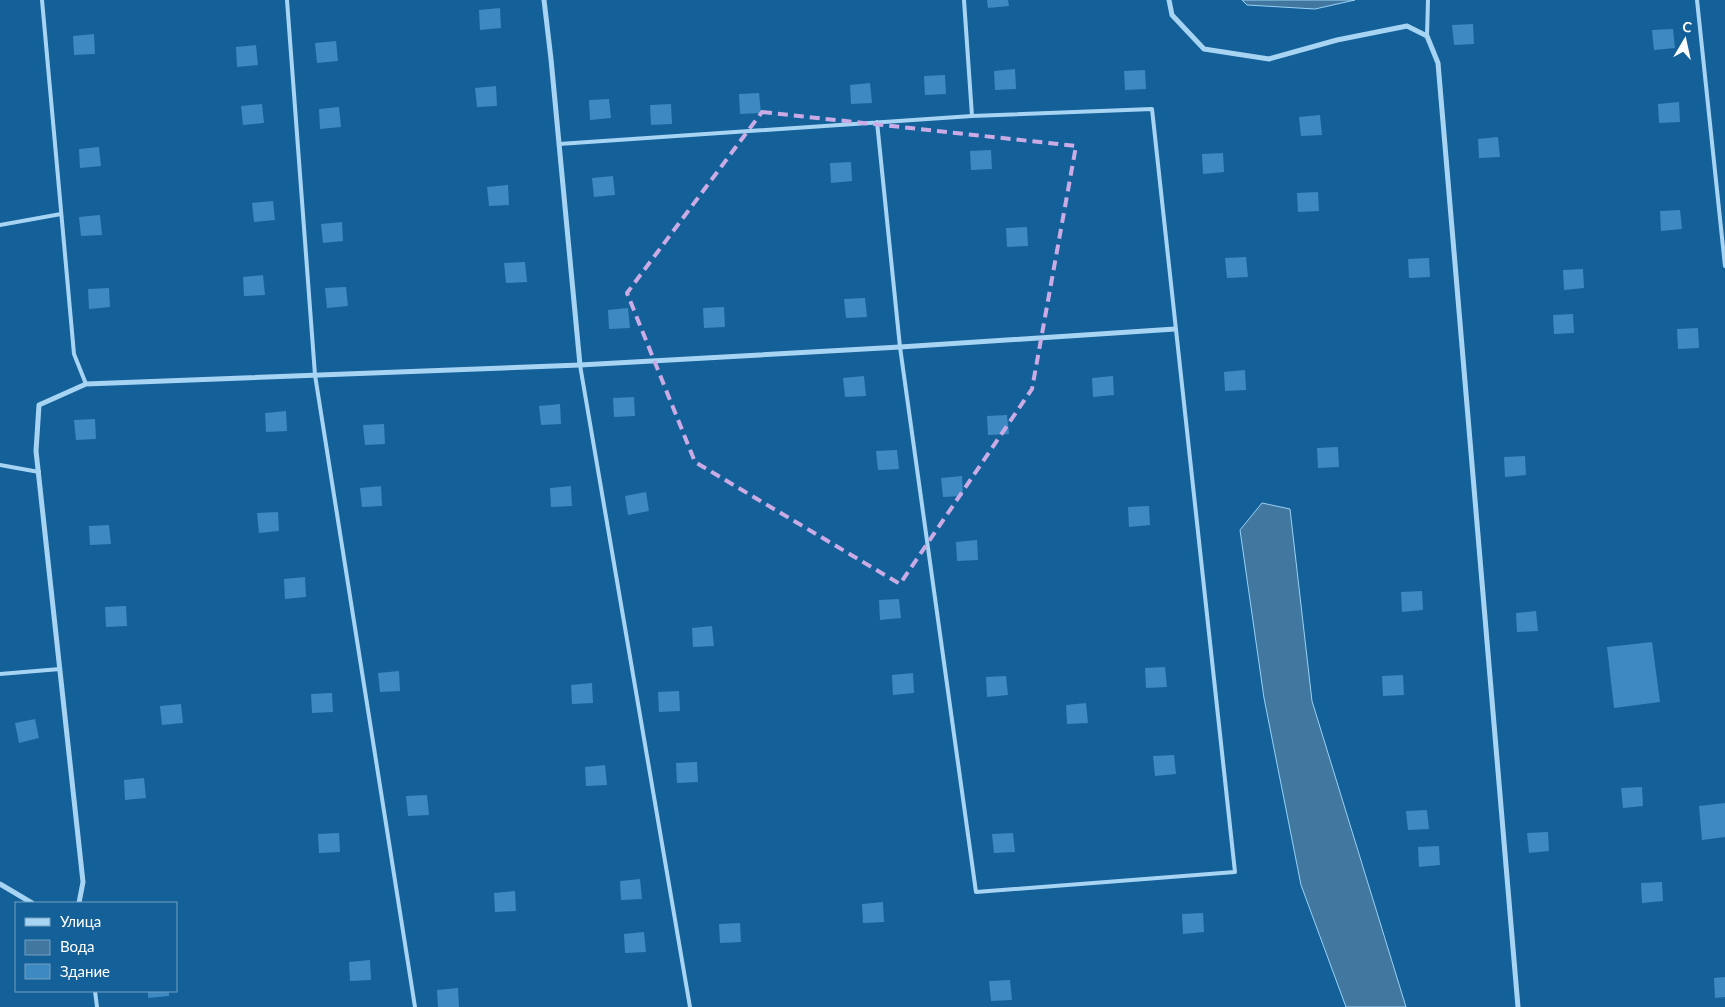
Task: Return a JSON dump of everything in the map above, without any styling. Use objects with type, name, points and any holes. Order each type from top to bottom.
[{"type":"street","points":[[544,0],[552,59],[580,365]]},
{"type":"street","points":[[1170,0],[1172,14],[1204,49],[1270,59],[1337,40],[1406,26],[1427,36],[1438,63],[1518,1007]]},
{"type":"street","points":[[79,902],[83,882],[36,450],[39,405],[86,384],[580,365],[1175,329]]},
{"type":"street","points":[[0,884],[30,902]]},
{"type":"lane","points":[[42,0],[74,354],[86,384]]},
{"type":"lane","points":[[287,0],[315,375],[414,1007]]},
{"type":"lane","points":[[964,0],[972,116]]},
{"type":"lane","points":[[1427,36],[1428,0]]},
{"type":"lane","points":[[1697,0],[1725,266]]},
{"type":"lane","points":[[559,144],[877,122],[972,116],[1152,110],[1235,872],[976,892],[900,347],[877,122]]},
{"type":"lane","points":[[0,225],[61,214]]},
{"type":"lane","points":[[580,365],[690,1007]]},
{"type":"lane","points":[[0,465],[38,472]]},
{"type":"lane","points":[[0,674],[60,669]]},
{"type":"lane","points":[[95,992],[97,1007]]},
{"type":"highlighted area","points":[[762,112],[1076,146],[1032,389],[900,584],[695,462],[627,293]]},
{"type":"water","points":[[1242,0],[1355,0],[1315,9],[1247,5]]},
{"type":"water","points":[[1262,503],[1290,509],[1312,701],[1406,1007],[1346,1007],[1301,885],[1264,698],[1240,530]]},
{"type":"building","points":[[987,0],[1008,0],[1009,6],[988,8]]},
{"type":"building","points":[[500,8],[501,28],[480,30],[479,10]]},
{"type":"building","points":[[1473,24],[1474,44],[1454,45],[1452,25]]},
{"type":"building","points":[[1673,29],[1675,48],[1654,50],[1652,30]]},
{"type":"building","points":[[94,34],[95,54],[74,55],[73,36]]},
{"type":"building","points":[[336,41],[338,61],[317,63],[315,43]]},
{"type":"building","points":[[256,45],[258,65],[237,67],[236,47]]},
{"type":"building","points":[[1015,69],[1016,89],[995,90],[994,71]]},
{"type":"building","points":[[1145,70],[1146,89],[1125,90],[1124,71]]},
{"type":"building","points":[[945,75],[946,94],[925,95],[924,76]]},
{"type":"building","points":[[870,83],[872,103],[851,104],[850,85]]},
{"type":"building","points":[[496,86],[497,106],[477,107],[475,88]]},
{"type":"building","points":[[759,93],[761,113],[740,114],[739,94]]},
{"type":"building","points":[[609,99],[611,118],[590,120],[589,100]]},
{"type":"building","points":[[1679,102],[1680,122],[1659,123],[1658,104]]},
{"type":"building","points":[[262,104],[264,123],[243,125],[241,106]]},
{"type":"building","points":[[671,104],[672,124],[651,125],[650,105]]},
{"type":"building","points":[[339,107],[341,127],[320,129],[319,109]]},
{"type":"building","points":[[1320,115],[1322,135],[1301,136],[1299,117]]},
{"type":"building","points":[[1498,137],[1500,157],[1479,158],[1478,139]]},
{"type":"building","points":[[99,147],[101,166],[80,168],[79,149]]},
{"type":"building","points":[[991,150],[992,169],[971,170],[970,151]]},
{"type":"building","points":[[1223,153],[1224,172],[1203,174],[1202,154]]},
{"type":"building","points":[[851,162],[852,181],[831,183],[830,163]]},
{"type":"building","points":[[613,176],[615,195],[594,197],[592,178]]},
{"type":"building","points":[[508,185],[509,205],[489,206],[487,187]]},
{"type":"building","points":[[1318,192],[1319,211],[1298,212],[1297,193]]},
{"type":"building","points":[[273,201],[275,220],[254,222],[252,203]]},
{"type":"building","points":[[1680,210],[1682,229],[1661,231],[1660,211]]},
{"type":"building","points":[[100,215],[102,235],[81,236],[79,217]]},
{"type":"building","points":[[342,222],[343,241],[323,243],[321,224]]},
{"type":"building","points":[[1027,227],[1028,246],[1007,247],[1006,228]]},
{"type":"building","points":[[1246,257],[1248,277],[1227,278],[1225,258]]},
{"type":"building","points":[[1429,258],[1430,277],[1409,278],[1408,259]]},
{"type":"building","points":[[525,262],[527,282],[506,283],[504,263]]},
{"type":"building","points":[[1583,269],[1584,288],[1564,290],[1563,270]]},
{"type":"building","points":[[263,275],[265,295],[244,296],[243,277]]},
{"type":"building","points":[[346,287],[348,306],[327,308],[325,288]]},
{"type":"building","points":[[109,288],[110,307],[89,309],[88,289]]},
{"type":"building","points":[[865,298],[867,317],[846,318],[844,299]]},
{"type":"building","points":[[724,307],[725,327],[704,328],[703,308]]},
{"type":"building","points":[[628,308],[630,328],[609,329],[608,310]]},
{"type":"building","points":[[1573,314],[1574,333],[1554,334],[1553,315]]},
{"type":"building","points":[[1698,328],[1699,348],[1678,349],[1677,329]]},
{"type":"building","points":[[1245,370],[1246,390],[1225,391],[1224,372]]},
{"type":"building","points":[[864,376],[866,396],[845,397],[843,378]]},
{"type":"building","points":[[1113,376],[1114,395],[1093,397],[1092,378]]},
{"type":"building","points":[[634,397],[635,416],[614,417],[613,398]]},
{"type":"building","points":[[560,404],[561,424],[541,425],[539,406]]},
{"type":"building","points":[[286,411],[287,431],[266,432],[265,413]]},
{"type":"building","points":[[1007,415],[1009,434],[988,435],[987,416]]},
{"type":"building","points":[[95,419],[96,439],[76,440],[74,420]]},
{"type":"building","points":[[384,424],[385,444],[365,445],[363,425]]},
{"type":"building","points":[[1338,447],[1339,467],[1318,468],[1317,448]]},
{"type":"building","points":[[897,450],[899,469],[878,470],[876,451]]},
{"type":"building","points":[[1525,456],[1526,475],[1505,477],[1504,457]]},
{"type":"building","points":[[962,476],[963,496],[943,497],[941,478]]},
{"type":"building","points":[[381,486],[382,506],[362,507],[360,488]]},
{"type":"building","points":[[571,486],[572,506],[551,507],[550,488]]},
{"type":"building","points":[[646,492],[649,511],[628,515],[625,496]]},
{"type":"building","points":[[1149,506],[1150,525],[1129,527],[1128,507]]},
{"type":"building","points":[[278,512],[279,531],[259,533],[257,513]]},
{"type":"building","points":[[109,525],[111,544],[90,545],[89,526]]},
{"type":"building","points":[[977,540],[978,560],[957,561],[956,542]]},
{"type":"building","points":[[305,577],[306,597],[285,599],[284,579]]},
{"type":"building","points":[[1422,591],[1423,610],[1402,612],[1401,592]]},
{"type":"building","points":[[899,599],[901,618],[880,620],[879,600]]},
{"type":"building","points":[[126,606],[127,626],[106,627],[105,607]]},
{"type":"building","points":[[1536,611],[1538,631],[1517,632],[1516,613]]},
{"type":"building","points":[[712,626],[714,646],[693,647],[692,628]]},
{"type":"building","points":[[1652,642],[1660,702],[1614,708],[1607,647]]},
{"type":"building","points":[[1165,667],[1167,687],[1146,688],[1145,668]]},
{"type":"building","points":[[399,671],[400,691],[380,692],[378,673]]},
{"type":"building","points":[[913,673],[914,693],[893,695],[892,675]]},
{"type":"building","points":[[1403,675],[1404,695],[1383,696],[1382,676]]},
{"type":"building","points":[[1006,676],[1008,695],[987,697],[986,677]]},
{"type":"building","points":[[592,683],[593,703],[572,704],[571,685]]},
{"type":"building","points":[[679,691],[680,711],[659,712],[658,692]]},
{"type":"building","points":[[332,693],[333,712],[312,713],[311,694]]},
{"type":"building","points":[[1086,703],[1088,723],[1067,724],[1066,705]]},
{"type":"building","points":[[181,704],[183,723],[162,725],[160,706]]},
{"type":"building","points":[[35,719],[39,738],[19,743],[15,723]]},
{"type":"building","points":[[1174,755],[1176,774],[1155,776],[1153,756]]},
{"type":"building","points":[[697,762],[698,782],[677,783],[676,763]]},
{"type":"building","points":[[605,765],[607,785],[586,786],[585,767]]},
{"type":"building","points":[[144,778],[146,798],[125,800],[124,780]]},
{"type":"building","points":[[1642,787],[1643,806],[1623,808],[1621,788]]},
{"type":"building","points":[[427,795],[429,815],[408,816],[406,796]]},
{"type":"building","points":[[1725,803],[1725,837],[1702,840],[1699,806]]},
{"type":"building","points":[[1427,810],[1429,829],[1408,830],[1406,811]]},
{"type":"building","points":[[1548,832],[1549,851],[1529,853],[1527,833]]},
{"type":"building","points":[[339,833],[340,852],[319,853],[318,834]]},
{"type":"building","points":[[1013,833],[1015,852],[994,853],[992,834]]},
{"type":"building","points":[[1439,846],[1440,865],[1419,867],[1418,847]]},
{"type":"building","points":[[640,879],[642,899],[621,900],[620,881]]},
{"type":"building","points":[[1662,882],[1663,901],[1642,903],[1641,883]]},
{"type":"building","points":[[515,891],[516,911],[495,912],[494,893]]},
{"type":"building","points":[[883,902],[884,922],[863,923],[862,904]]},
{"type":"building","points":[[1203,913],[1204,932],[1183,934],[1182,914]]},
{"type":"building","points":[[740,923],[741,942],[720,943],[719,924]]},
{"type":"building","points":[[644,932],[646,952],[625,953],[624,934]]},
{"type":"building","points":[[370,960],[371,980],[350,981],[349,962]]},
{"type":"building","points":[[1725,977],[1725,997],[1715,998],[1714,978]]},
{"type":"building","points":[[1010,980],[1012,1000],[991,1001],[989,981]]},
{"type":"building","points":[[458,988],[459,1007],[438,1007],[437,990]]},
{"type":"building","points":[[148,992],[169,992],[169,996],[148,998]]}]
